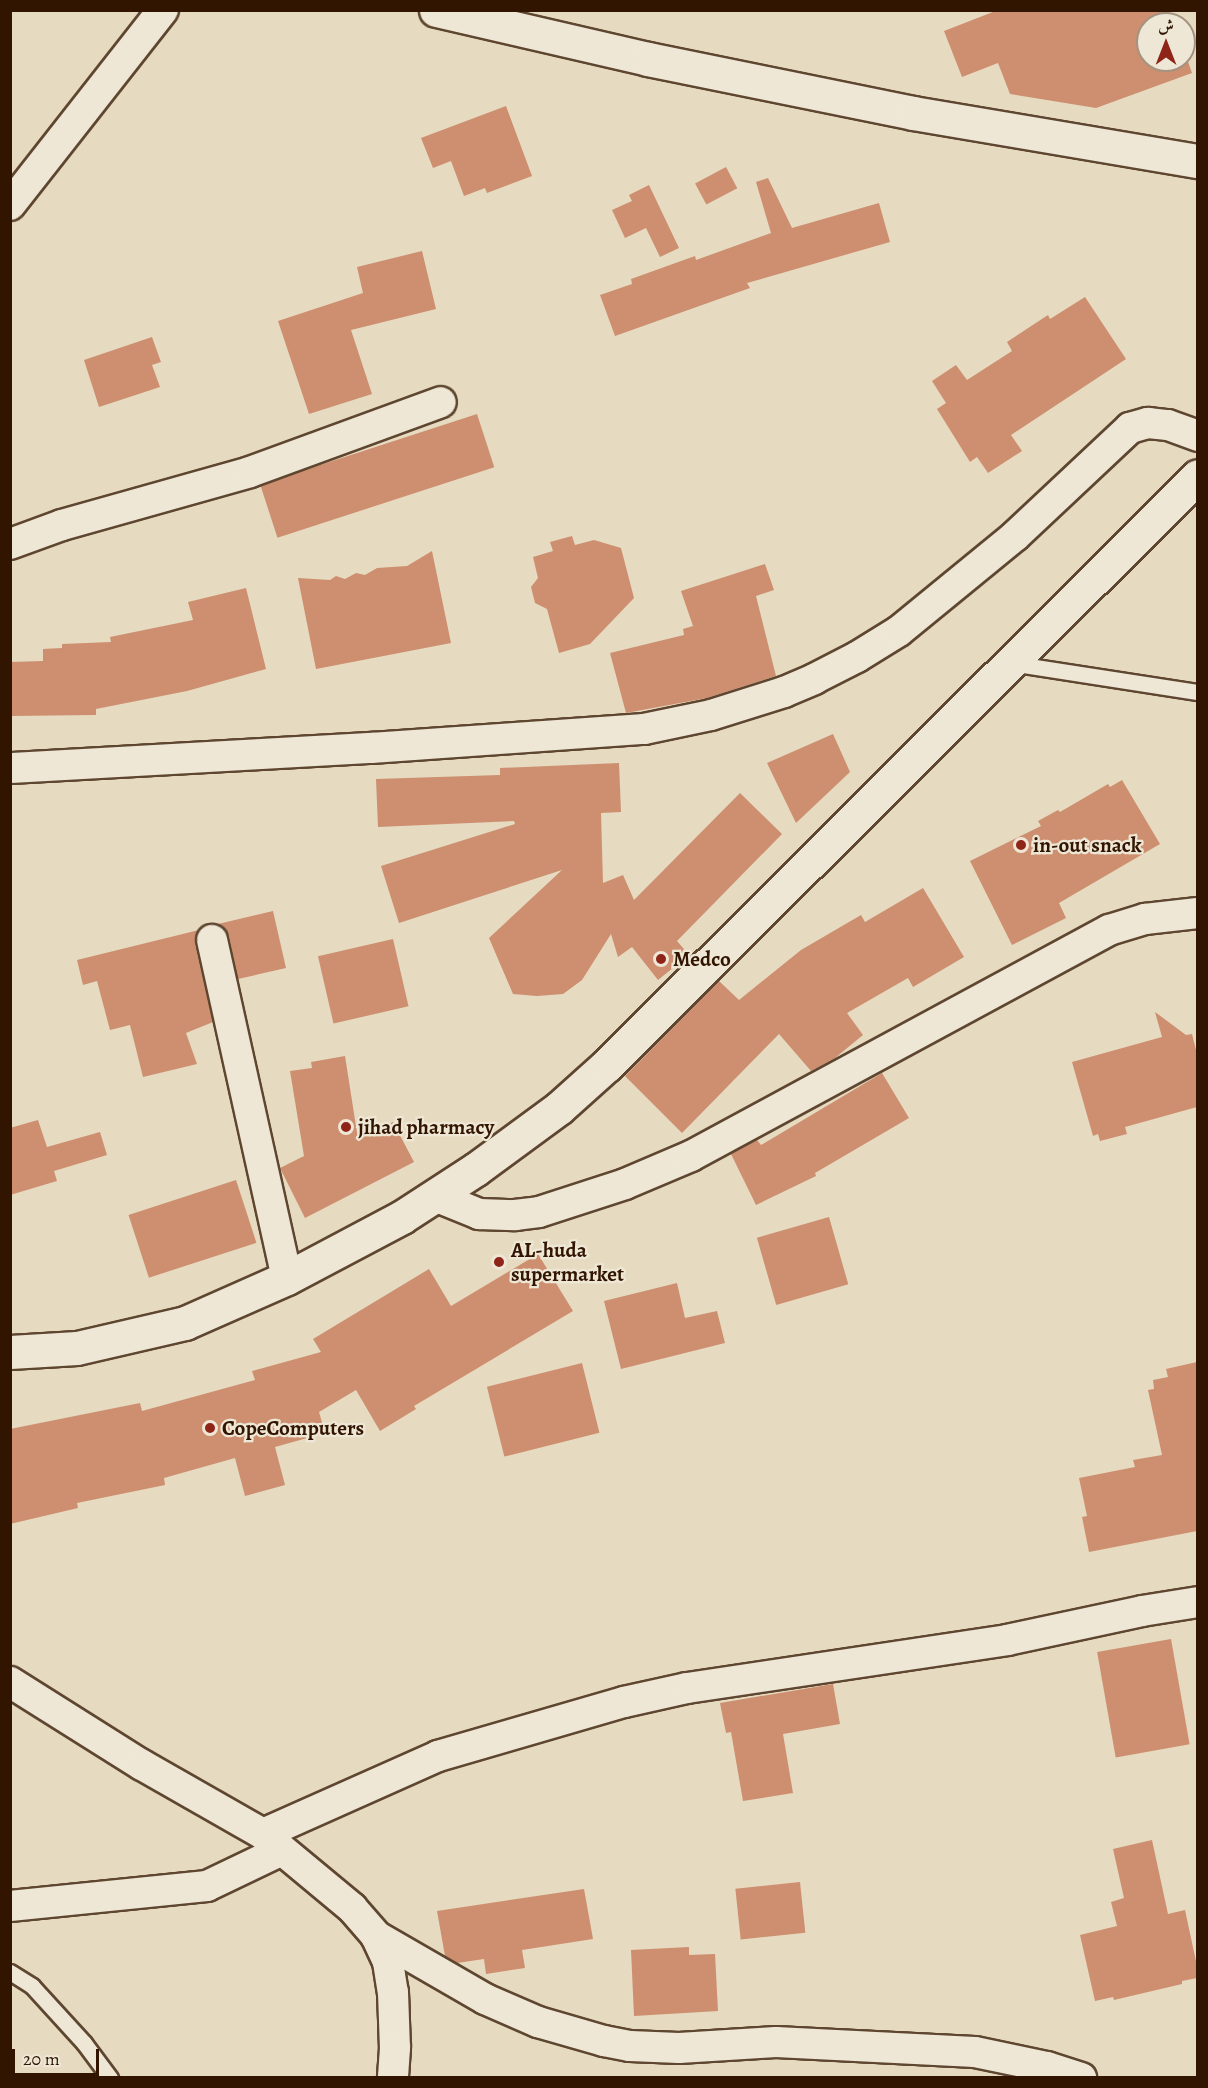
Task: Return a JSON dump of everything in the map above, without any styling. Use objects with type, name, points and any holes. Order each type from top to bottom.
[{"type":"main road","points":[[436,10],[648,58],[913,113],[1197,160]]},
{"type":"main road","points":[[10,1352],[77,1348],[185,1323],[287,1278],[402,1217],[559,1108],[607,1065],[1197,476]]},
{"type":"street","points":[[10,205],[163,10]]},
{"type":"street","points":[[10,544],[62,525],[250,472],[441,402]]},
{"type":"street","points":[[10,768],[372,748],[644,729],[711,715],[784,692],[814,679],[857,657],[899,631],[1015,536],[1130,429],[1148,423],[1168,425],[1197,436]]},
{"type":"street","points":[[435,1196],[479,1214],[516,1215],[539,1212],[625,1184],[711,1146],[1109,930],[1145,919],[1197,913]]},
{"type":"street","points":[[212,940],[287,1278]]},
{"type":"street","points":[[10,1906],[207,1886],[271,1842],[438,1756],[624,1702],[699,1686],[1007,1640],[1142,1611],[1197,1602]]},
{"type":"street","points":[[10,1682],[271,1842],[352,1908],[376,1935],[388,1962],[393,1992],[395,2048],[393,2078]]},
{"type":"street","points":[[376,1935],[485,1999],[538,2022],[604,2041],[630,2046],[679,2048],[776,2042],[975,2052],[1047,2067],[1082,2078]]},
{"type":"lane","points":[[1010,663],[1197,692]]},
{"type":"lane","points":[[10,1972],[32,1986],[84,2043],[110,2078]]},
{"type":"building","points":[[998,10],[1169,10],[1170,12],[1136,12],[1136,72],[1192,73],[1096,108],[1010,94],[998,63],[962,77],[944,31]]},
{"type":"building","points":[[506,106],[532,176],[487,193],[485,188],[464,196],[451,161],[433,168],[421,138]]},
{"type":"building","points":[[726,167],[737,188],[706,205],[695,183]]},
{"type":"building","points":[[768,178],[792,228],[879,203],[890,242],[747,283],[750,288],[615,336],[600,295],[632,284],[631,279],[695,256],[696,260],[771,233],[756,182]]},
{"type":"building","points":[[649,185],[679,248],[660,257],[646,228],[625,238],[612,210],[632,201],[629,195]]},
{"type":"building","points":[[422,251],[436,309],[351,330],[372,394],[309,414],[278,321],[363,293],[357,267]]},
{"type":"building","points":[[1085,297],[1126,359],[1011,435],[1022,451],[988,473],[977,457],[970,462],[937,409],[946,403],[932,381],[956,365],[967,380],[1012,351],[1007,342],[1048,315],[1050,319]]},
{"type":"building","points":[[152,337],[161,362],[152,365],[160,387],[99,407],[84,360]]},
{"type":"building","points":[[477,414],[494,467],[277,538],[260,484]]},
{"type":"building","points":[[572,536],[575,545],[594,540],[621,548],[634,598],[590,644],[559,653],[547,609],[535,603],[531,587],[538,578],[533,557],[553,551],[550,542]]},
{"type":"building","points":[[432,551],[451,643],[316,669],[298,578],[330,580],[336,576],[345,579],[356,573],[365,575],[377,568],[407,566]]},
{"type":"building","points":[[765,564],[774,590],[756,596],[776,676],[707,698],[626,713],[610,653],[684,635],[683,629],[693,626],[681,591]]},
{"type":"building","points":[[246,588],[266,669],[187,691],[96,709],[96,715],[10,716],[10,662],[43,661],[43,649],[62,648],[62,644],[111,642],[110,637],[193,620],[188,602]]},
{"type":"building","points":[[833,734],[850,772],[796,823],[767,763]]},
{"type":"building","points":[[619,763],[621,812],[601,813],[603,883],[623,875],[634,900],[740,793],[782,834],[677,941],[689,955],[658,980],[632,947],[618,957],[611,934],[582,980],[563,994],[537,996],[513,994],[489,938],[562,870],[399,923],[381,866],[515,824],[514,821],[378,827],[376,779],[500,775],[500,768]]},
{"type":"building","points":[[1122,780],[1160,844],[1059,903],[1066,918],[1012,945],[970,861],[1041,826],[1038,821],[1058,810],[1060,812],[1108,784],[1110,787]]},
{"type":"building","points":[[923,888],[964,957],[913,987],[908,978],[847,1013],[863,1035],[835,1058],[811,1071],[779,1034],[682,1133],[625,1076],[719,981],[739,1000],[801,950],[861,915],[865,922]]},
{"type":"building","points":[[273,911],[286,968],[238,979],[229,936],[218,924]]},
{"type":"building","points":[[199,930],[195,944],[213,1022],[186,1033],[197,1064],[143,1077],[130,1025],[110,1030],[97,981],[83,985],[77,960]]},
{"type":"building","points":[[393,939],[409,1006],[333,1024],[318,956]]},
{"type":"building","points":[[1155,1012],[1186,1035],[1192,1034],[1197,1054],[1197,1107],[1125,1127],[1127,1134],[1100,1141],[1098,1134],[1093,1136],[1072,1062],[1162,1037]]},
{"type":"building","points":[[345,1056],[358,1139],[393,1122],[414,1162],[305,1218],[280,1168],[304,1156],[290,1071],[312,1068],[311,1062]]},
{"type":"building","points":[[882,1073],[909,1118],[815,1173],[816,1176],[756,1205],[731,1154],[757,1140],[761,1145]]},
{"type":"building","points":[[38,1120],[47,1147],[100,1132],[107,1155],[54,1171],[57,1181],[10,1195],[10,1128]]},
{"type":"building","points":[[236,1180],[256,1243],[149,1278],[129,1215]]},
{"type":"building","points":[[829,1217],[848,1284],[776,1305],[757,1238]]},
{"type":"building","points":[[538,1254],[573,1311],[414,1406],[416,1409],[380,1431],[356,1390],[319,1412],[325,1433],[275,1447],[285,1485],[245,1496],[235,1458],[164,1478],[165,1485],[77,1503],[78,1508],[10,1524],[10,1429],[140,1403],[142,1411],[255,1380],[252,1371],[321,1352],[313,1339],[429,1269],[451,1306]]},
{"type":"building","points":[[677,1283],[685,1318],[717,1311],[725,1343],[621,1369],[604,1301]]},
{"type":"building","points":[[1197,1362],[1197,1531],[1089,1552],[1082,1517],[1087,1516],[1079,1478],[1135,1467],[1133,1460],[1162,1455],[1148,1390],[1154,1389],[1153,1380],[1168,1377],[1166,1369]]},
{"type":"building","points":[[582,1363],[599,1433],[504,1457],[487,1387]]},
{"type":"building","points":[[1171,1639],[1190,1744],[1116,1757],[1097,1652]]},
{"type":"building","points":[[833,1684],[840,1724],[783,1734],[793,1793],[743,1801],[731,1732],[726,1733],[720,1703]]},
{"type":"building","points":[[1152,1840],[1168,1914],[1185,1910],[1197,1966],[1197,1978],[1182,1981],[1182,1984],[1114,2000],[1113,1997],[1095,2001],[1080,1935],[1117,1926],[1111,1902],[1124,1898],[1113,1849]]},
{"type":"building","points":[[800,1882],[805,1933],[741,1940],[735,1889]]},
{"type":"building","points":[[584,1889],[593,1939],[522,1950],[525,1968],[486,1974],[484,1959],[457,1963],[445,1956],[437,1911]]},
{"type":"building","points":[[689,1947],[689,1955],[715,1954],[718,2011],[634,2016],[631,1950]]},
{"type":"place","name":"in-out snack","points":[[1021,845]]},
{"type":"place","name":"Medco","points":[[661,959]]},
{"type":"place","name":"jihad pharmacy","points":[[346,1127]]},
{"type":"place","name":"AL-huda supermarket","points":[[499,1262]]},
{"type":"place","name":"CopeComputers","points":[[210,1428]]}]
